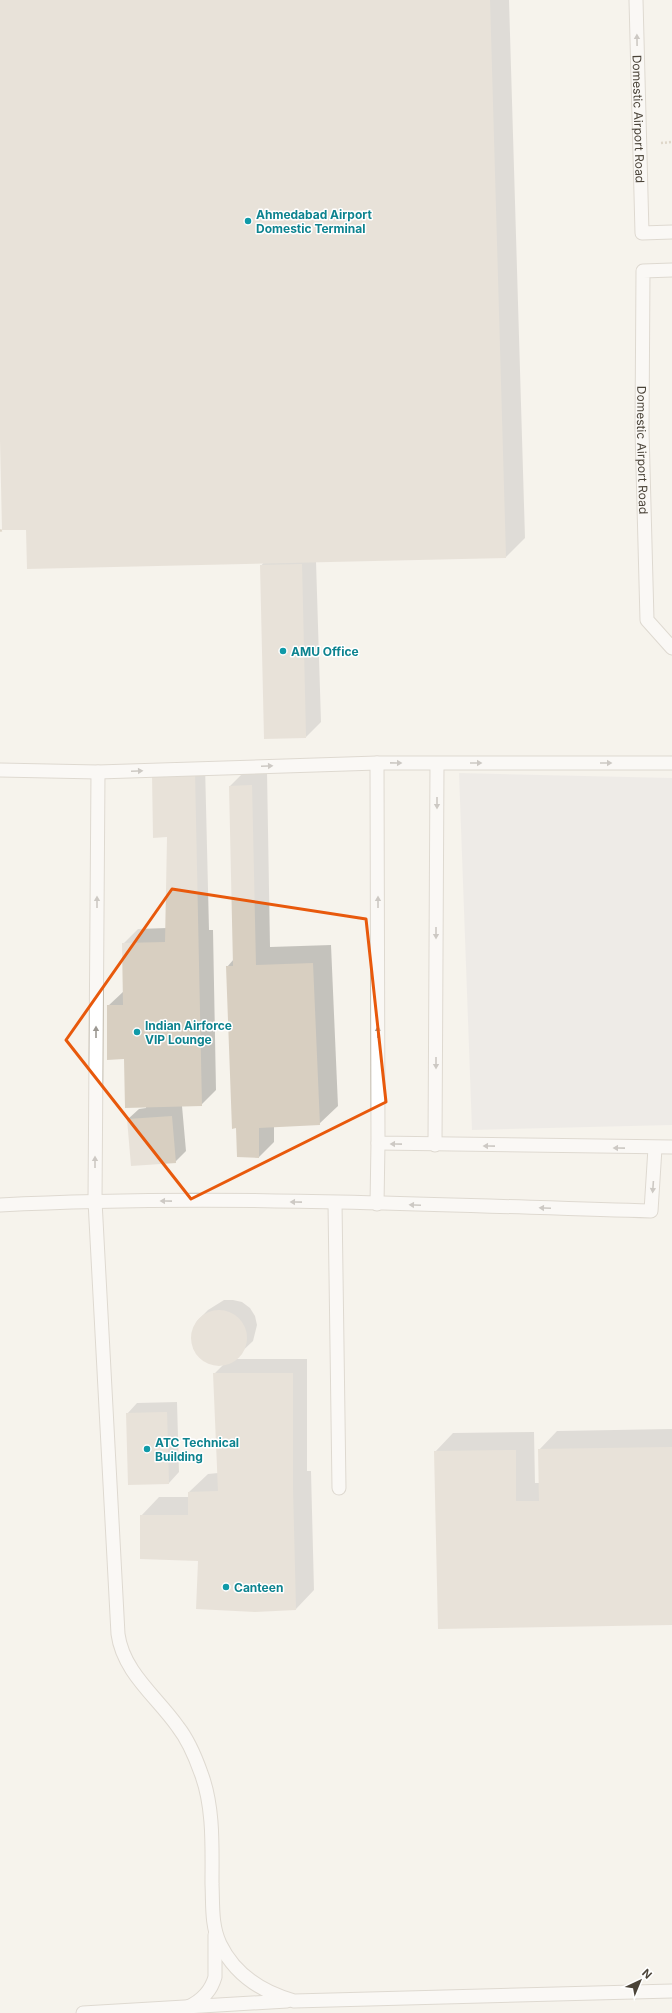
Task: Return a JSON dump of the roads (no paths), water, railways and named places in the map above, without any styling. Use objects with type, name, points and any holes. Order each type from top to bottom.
[{"type":"lane","name":"Domestic Airport Road","points":[[636,0],[642,233],[672,232]]},
{"type":"lane","name":"Domestic Airport Road","points":[[672,270],[644,271],[642,422],[647,620],[672,648]]},
{"type":"lane","points":[[377,763],[377,1204]]},
{"type":"lane","points":[[0,770],[98,772],[377,763],[672,763]]},
{"type":"lane","points":[[435,1145],[437,764]]},
{"type":"lane","points":[[98,772],[94,1201],[119,1638],[122,1652],[130,1666],[142,1684],[178,1727],[193,1751],[202,1774],[209,1807],[212,1839],[215,1977],[207,1993],[198,2002],[181,2008]]},
{"type":"lane","points":[[378,1143],[655,1148],[672,1147]]},
{"type":"lane","points":[[0,1205],[94,1201],[335,1203],[651,1211],[655,1148]]},
{"type":"lane","points":[[335,1203],[339,1488]]},
{"type":"lane","points":[[214,1929],[220,1944],[238,1970],[264,1990],[294,2001]]},
{"type":"lane","points":[[83,2013],[294,2001],[672,1992]]},
{"type":"place","name":"Ahmedabad Airport Domestic Terminal","points":[[248,221]]},
{"type":"place","name":"AMU Office","points":[[283,651]]},
{"type":"place","name":"Indian Airforce VIP Lounge","points":[[137,1032]]},
{"type":"place","name":"ATC Technical Building","points":[[147,1449]]},
{"type":"place","name":"Canteen","points":[[226,1587]]}]
